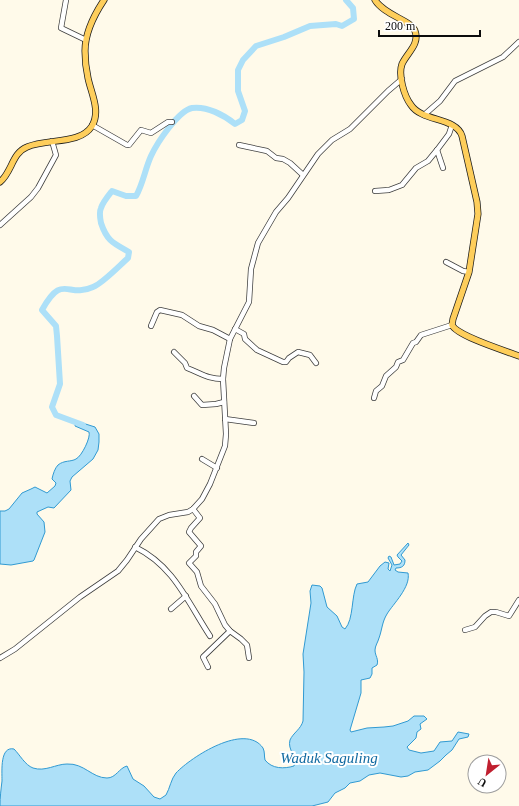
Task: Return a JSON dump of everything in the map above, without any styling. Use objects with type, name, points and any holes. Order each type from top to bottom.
[{"type":"main road","points":[[0,182],[6,176],[16,157],[22,150],[27,147],[52,141],[79,137],[92,125],[96,112],[87,72],[85,50],[89,28],[104,0]]},
{"type":"main road","points":[[374,0],[384,11],[411,25],[415,31],[415,44],[401,68],[403,89],[410,105],[424,115],[452,125],[458,128],[461,132],[477,202],[477,226],[469,272],[452,319],[452,324],[456,329],[477,340],[519,356]]},
{"type":"street","points":[[66,0],[61,24],[62,28],[86,40]]},
{"type":"street","points":[[424,115],[440,101],[455,81],[503,57],[519,42]]},
{"type":"street","points":[[0,658],[11,652],[80,597],[115,573],[127,560],[145,533],[161,517],[182,514],[193,509],[202,500],[217,468],[225,446],[223,378],[230,339],[249,302],[250,269],[258,243],[276,212],[328,143],[350,129],[402,79]]},
{"type":"street","points":[[92,125],[129,145],[141,130],[151,133],[168,122],[172,122]]},
{"type":"street","points":[[375,191],[389,190],[402,186],[416,168],[428,160],[437,150],[449,134],[452,125]]},
{"type":"street","points":[[0,225],[21,208],[38,188],[56,155],[52,141]]},
{"type":"street","points":[[239,145],[267,151],[276,158],[283,159],[290,163],[303,175]]},
{"type":"street","points":[[437,150],[443,168]]},
{"type":"street","points":[[446,262],[463,271],[469,272]]},
{"type":"street","points":[[151,326],[155,316],[160,310],[182,316],[199,326],[213,330],[230,339]]},
{"type":"street","points":[[374,398],[376,391],[382,386],[386,376],[396,367],[398,362],[403,360],[413,343],[416,342],[421,335],[452,324]]},
{"type":"street","points":[[236,329],[244,334],[245,339],[257,350],[283,362],[286,362],[298,352],[310,355],[316,362]]},
{"type":"street","points":[[174,352],[185,363],[186,368],[198,372],[205,377],[223,378]]},
{"type":"street","points":[[194,396],[202,405],[224,402]]},
{"type":"street","points":[[225,419],[254,423]]},
{"type":"street","points":[[202,459],[217,468]]},
{"type":"street","points":[[193,509],[200,518],[189,532],[201,546],[196,552],[196,556],[189,563],[197,572],[201,586],[215,604],[222,620],[230,631],[245,642],[249,658]]},
{"type":"street","points":[[135,547],[152,556],[164,567],[186,596],[210,636]]},
{"type":"street","points":[[171,609],[186,596]]},
{"type":"street","points":[[465,630],[475,627],[491,612],[509,616],[519,600]]},
{"type":"street","points":[[208,667],[203,657],[230,631]]},
{"type":"water","points":[[76,421],[95,427],[99,434],[98,450],[93,459],[72,477],[70,481],[71,490],[54,508],[48,507],[37,512],[44,522],[45,532],[34,560],[11,565],[0,564],[0,511],[9,509],[22,493],[35,487],[47,493],[55,486],[56,483],[52,479],[57,466],[60,463],[74,460],[78,457],[89,438],[89,432],[75,426]]},
{"type":"water","name":"Waduk Saguling","points":[[408,543],[409,545],[401,555],[405,560],[404,564],[395,570],[398,572],[408,573],[407,584],[384,620],[375,648],[378,661],[377,665],[372,668],[370,678],[361,680],[361,693],[350,730],[351,732],[367,728],[393,726],[408,721],[414,716],[424,716],[427,719],[420,724],[421,729],[417,732],[416,738],[407,747],[409,750],[421,753],[434,751],[440,742],[452,741],[458,732],[469,734],[468,737],[459,739],[452,750],[428,770],[415,772],[408,776],[401,777],[380,773],[369,775],[360,781],[350,783],[345,788],[335,793],[328,802],[312,806],[0,806],[2,765],[4,755],[9,749],[14,749],[28,765],[37,769],[63,764],[73,764],[97,776],[110,778],[127,766],[133,779],[144,786],[154,797],[160,799],[166,795],[174,775],[183,766],[205,751],[232,740],[244,739],[255,741],[263,748],[265,760],[275,767],[286,768],[294,766],[295,760],[289,744],[291,738],[301,726],[303,721],[303,654],[311,603],[310,591],[312,585],[320,586],[322,588],[327,607],[337,616],[342,627],[345,629],[350,619],[357,584],[368,582],[380,566],[385,562],[389,563],[388,569],[390,571],[392,565],[388,558],[389,556],[391,557],[394,565],[400,564],[402,561],[397,555]]},
{"type":"waterway","points":[[83,425],[56,415],[52,407],[60,384],[56,326],[42,310],[55,292],[61,289],[84,290],[93,287],[106,278],[128,258],[129,252],[111,241],[103,229],[100,210],[104,201],[112,191],[126,196],[136,196],[149,161],[158,143],[168,128],[186,110],[192,108],[204,108],[221,114],[235,124],[242,120],[245,111],[238,91],[238,70],[243,60],[256,46],[284,37],[310,26],[336,24],[342,26],[354,19],[353,8],[346,0]]}]
